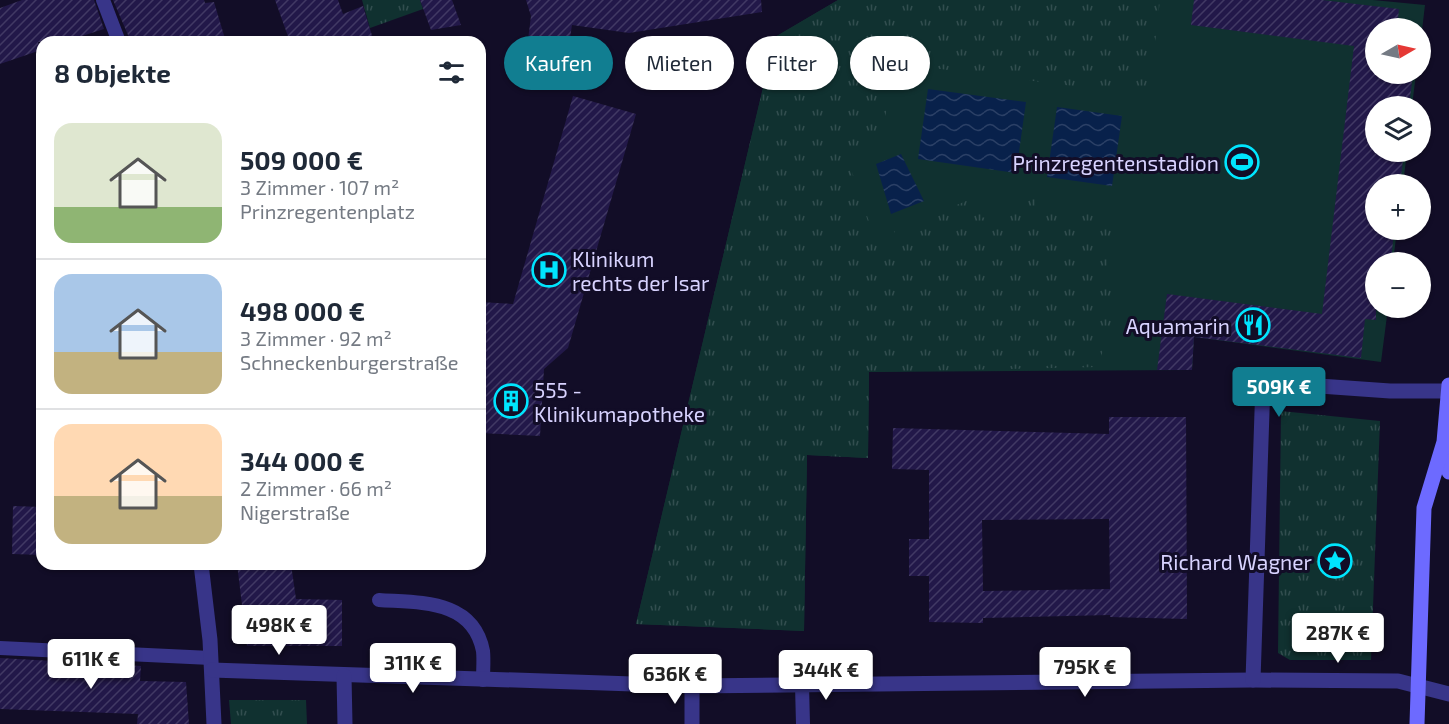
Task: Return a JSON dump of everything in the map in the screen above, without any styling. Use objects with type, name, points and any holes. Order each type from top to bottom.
[{"type":"main road","points":[[1449,386],[1447,442],[1449,472]]},
{"type":"main road","points":[[1417,724],[1424,508],[1447,442]]},
{"type":"street","points":[[1253,680],[1263,382],[1390,391],[1448,391]]},
{"type":"street","points":[[202,570],[211,664],[214,724]]},
{"type":"street","points":[[211,664],[344,676],[692,686],[1253,680],[1398,681],[1449,694]]},
{"type":"street","points":[[344,676],[345,724]]},
{"type":"street","points":[[692,686],[692,724]]},
{"type":"lane","points":[[103,0],[117,36]]},
{"type":"lane","points":[[379,600],[435,604],[454,610],[476,630],[483,652],[483,680]]},
{"type":"lane","points":[[0,648],[211,664]]},
{"type":"lane","points":[[802,685],[804,724]]},
{"type":"green space","points":[[362,0],[420,0],[423,9],[370,28]]},
{"type":"green space","points":[[838,0],[1373,0],[1425,5],[1423,18],[1365,18],[1365,84],[1415,84],[1413,96],[1365,96],[1365,162],[1406,162],[1404,174],[1365,174],[1365,240],[1396,240],[1394,252],[1365,252],[1365,318],[1387,318],[1381,362],[1194,337],[1192,370],[869,372],[868,458],[807,455],[804,631],[636,624],[762,90],[838,90],[838,36],[777,36]]},
{"type":"green space","points":[[838,0],[1160,0],[1149,96],[930,68],[929,29],[915,28],[914,36],[850,36],[850,90],[889,90],[884,127],[850,154],[848,160],[877,245],[896,238],[894,231],[983,194],[981,217],[1007,222],[1011,195],[1036,198],[1035,210],[1114,208],[1106,274],[1111,291],[1120,292],[1098,367],[869,372],[868,458],[807,455],[804,631],[636,624],[762,90],[838,90],[838,36],[777,36]]},
{"type":"green space","points":[[1281,411],[1380,421],[1371,660],[1290,660],[1278,653]]},
{"type":"green space","points":[[229,700],[306,700],[307,724],[231,724]]},
{"type":"water","points":[[928,90],[1026,102],[1016,173],[918,159]]},
{"type":"water","points":[[1057,107],[1122,116],[1112,186],[1047,177]]},
{"type":"water","points":[[901,154],[924,201],[891,214],[876,164]]},
{"type":"building","points":[[22,0],[94,0],[104,29],[82,36],[36,36],[36,52],[0,64],[0,8]]},
{"type":"building","points":[[113,0],[204,0],[205,3],[214,2],[224,36],[128,36]]},
{"type":"building","points":[[275,0],[338,0],[343,14],[363,6],[372,36],[288,36]]},
{"type":"building","points":[[420,0],[452,0],[461,25],[431,30]]},
{"type":"building","points":[[526,0],[761,0],[762,12],[629,33],[572,25],[570,36],[528,36],[531,16]]},
{"type":"building","points":[[1194,0],[1322,0],[1399,9],[1398,18],[1365,18],[1365,84],[1412,84],[1410,96],[1365,96],[1365,162],[1403,162],[1401,174],[1365,174],[1365,240],[1393,240],[1392,252],[1365,252],[1365,318],[1376,318],[1376,320],[1365,319],[1361,358],[1194,337],[1192,370],[1157,370],[1167,294],[1322,314],[1354,46],[1191,25]]},
{"type":"building","points":[[573,96],[636,114],[568,348],[544,369],[540,436],[486,433],[486,302],[513,304]]},
{"type":"building","points":[[1109,417],[1186,417],[1187,619],[1110,617],[1110,615],[983,618],[983,623],[929,622],[929,576],[909,576],[909,539],[929,539],[929,470],[892,469],[893,428],[1109,434]],"holes":[[[1109,519],[1110,589],[983,591],[982,520]]]},
{"type":"building","points":[[13,506],[36,507],[36,555],[12,554]]},
{"type":"building","points":[[238,570],[292,570],[296,599],[342,600],[342,646],[247,646]]},
{"type":"building","points":[[0,658],[141,666],[140,681],[186,682],[189,724],[137,724],[138,714],[0,709]]},
{"type":"place","name":"Prinzregentenstadion","points":[[1242,162]]},
{"type":"place","name":"Klinikum rechts der Isar","points":[[549,270]]},
{"type":"place","name":"Aquamarin","points":[[1253,325]]},
{"type":"place","name":"555 - Klinikumapotheke","points":[[511,401]]},
{"type":"place","name":"Richard Wagner","points":[[1335,561]]}]
